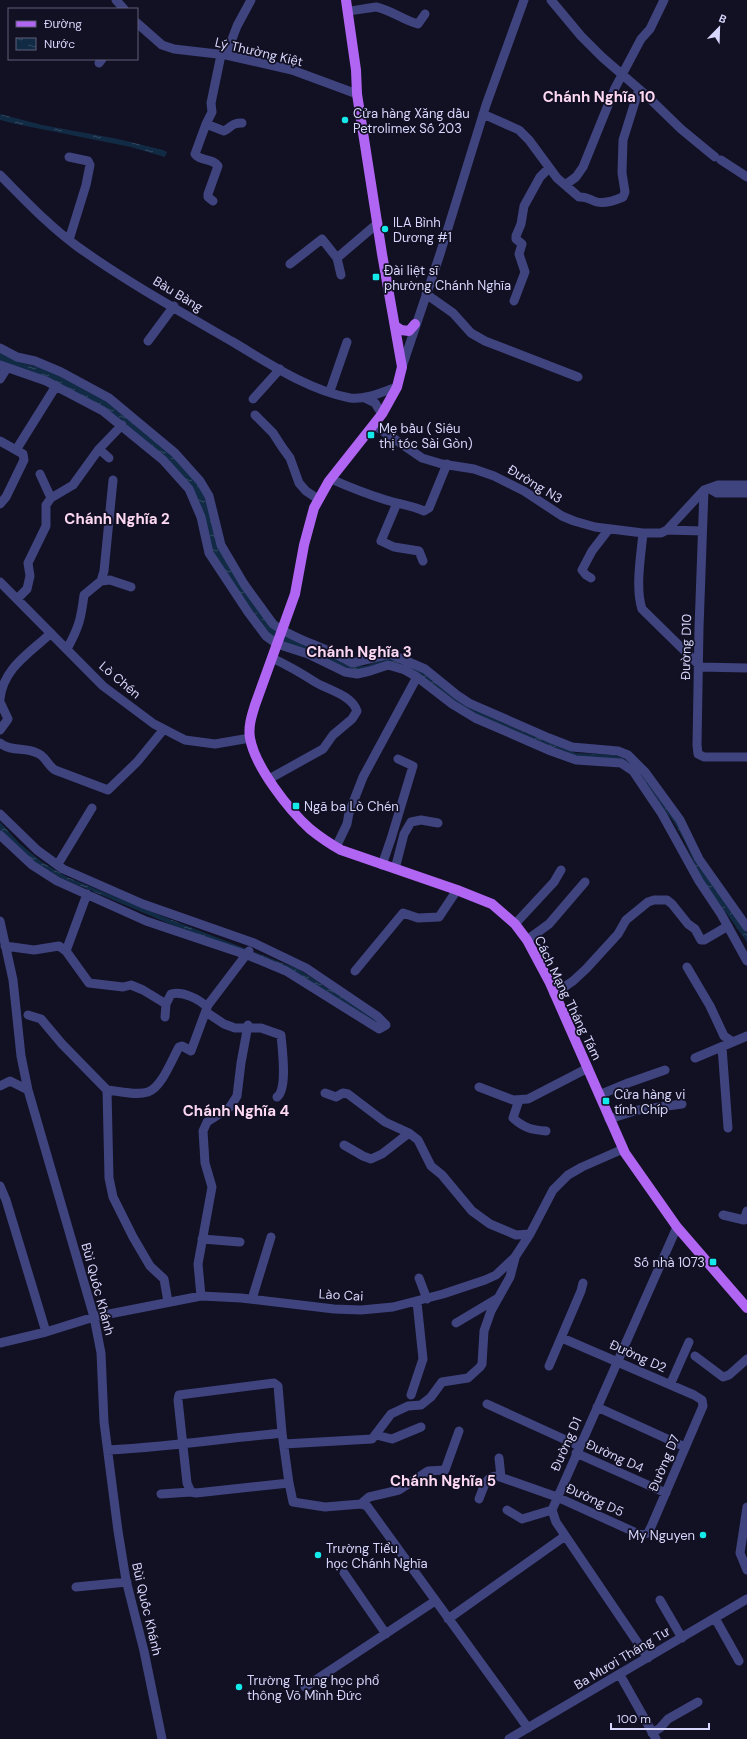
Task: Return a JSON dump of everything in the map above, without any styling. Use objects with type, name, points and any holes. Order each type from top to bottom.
[{"type":"main road","points":[[282,630],[295,594],[311,517],[318,499],[331,479],[382,414],[397,387],[402,367],[357,94],[356,70],[346,0]]},
{"type":"main road","points":[[395,326],[401,330],[409,331],[415,324]]},
{"type":"main road","name":"Cách Mạng Tháng Tám","points":[[282,630],[250,722],[250,738],[256,756],[269,779],[285,802],[310,829],[336,848],[457,890],[492,904],[516,924],[527,940],[554,994],[623,1150],[650,1191],[677,1227],[746,1303]]},
{"type":"street","points":[[116,0],[123,8]]},
{"type":"street","points":[[213,201],[208,197],[208,194],[218,166],[215,163],[197,157],[195,154],[212,112],[211,103],[224,55],[251,0]]},
{"type":"street","points":[[402,367],[415,324],[440,254],[483,114],[524,0]]},
{"type":"street","points":[[551,0],[581,36],[681,129],[718,158],[747,177]]},
{"type":"street","points":[[565,185],[576,177],[583,167],[615,88],[641,39],[650,29],[664,0]]},
{"type":"street","points":[[348,11],[367,9],[376,3],[387,10],[418,24],[425,14]]},
{"type":"street","name":"Lý Thường Kiệt","points":[[138,24],[162,45],[174,49],[224,55],[292,70],[357,94]]},
{"type":"street","points":[[483,114],[519,130],[565,185],[579,197],[584,196],[599,202],[609,201],[623,197],[625,192],[622,173],[623,140],[639,89]]},
{"type":"street","points":[[206,124],[224,132],[231,125],[242,123]]},
{"type":"street","points":[[69,157],[88,161],[90,165],[84,191],[69,240]]},
{"type":"street","points":[[514,301],[525,272],[519,254],[522,244],[516,239],[521,224],[524,206],[540,177],[550,168]]},
{"type":"street","name":"Bàu Bàng","points":[[0,175],[52,226],[69,240],[121,275],[280,369],[316,388],[351,398],[364,398]]},
{"type":"street","points":[[337,258],[378,223]]},
{"type":"street","points":[[290,264],[322,239],[337,258],[341,275]]},
{"type":"street","points":[[426,294],[453,313],[471,333],[485,341],[578,377]]},
{"type":"street","points":[[148,341],[174,306]]},
{"type":"street","points":[[330,392],[348,342]]},
{"type":"street","points":[[0,348],[17,357],[35,361],[61,372],[109,398],[135,418],[175,453],[200,481],[209,496],[221,545],[234,568],[273,624],[282,630],[330,650],[352,663],[384,654],[392,655],[425,669],[457,696],[469,703],[572,747],[591,748],[628,755],[645,772],[680,820],[699,859],[747,927]]},
{"type":"street","points":[[0,379],[3,366],[46,380],[103,411],[163,460],[189,489],[202,522],[209,553],[266,636],[277,643],[308,654],[345,672],[357,674],[388,665],[405,670],[417,677],[452,704],[475,718],[551,751],[576,760],[620,763],[633,771],[660,810],[699,881],[727,925],[747,961]]},
{"type":"street","points":[[253,398],[280,369]]},
{"type":"street","points":[[16,450],[56,386]]},
{"type":"street","points":[[364,398],[397,387]]},
{"type":"street","points":[[364,398],[375,403],[382,414]]},
{"type":"street","points":[[255,415],[273,433],[290,458],[299,483],[306,491],[318,499]]},
{"type":"street","points":[[16,599],[27,589],[30,576],[28,563],[46,526],[46,505],[51,498],[73,485],[99,448],[122,425]]},
{"type":"street","name":"Đường N3","points":[[374,425],[422,458],[474,469],[494,476],[524,491],[562,516],[574,522],[609,529],[643,533],[661,533],[667,530],[702,531]]},
{"type":"street","points":[[0,441],[23,454],[24,460],[6,497],[0,504]]},
{"type":"street","points":[[99,448],[109,458]]},
{"type":"street","points":[[331,479],[351,488],[397,503],[413,506],[424,511],[427,510],[447,464]]},
{"type":"street","points":[[40,474],[51,498]]},
{"type":"street","points":[[101,581],[104,571],[113,480]]},
{"type":"street","points":[[667,530],[707,490],[718,485],[747,485]]},
{"type":"street","points":[[707,490],[717,493],[747,493]]},
{"type":"street","name":"Đường D10","points":[[707,490],[702,531],[698,665],[698,754],[704,757],[747,757]]},
{"type":"street","points":[[397,503],[381,541],[394,547],[419,551],[423,561]]},
{"type":"street","points":[[202,522],[215,518]]},
{"type":"street","points":[[591,578],[582,570],[592,551],[609,529]]},
{"type":"street","points":[[643,533],[640,566],[640,602],[642,609],[698,665],[747,668]]},
{"type":"street","points":[[67,649],[78,630],[82,617],[84,595],[101,581],[110,580],[131,587]]},
{"type":"street","name":"Lò Chén","points":[[0,582],[103,686],[154,724],[185,740],[215,744],[250,738]]},
{"type":"street","points":[[0,730],[8,719],[0,700],[1,689],[13,668],[51,633]]},
{"type":"street","points":[[388,665],[392,655]]},
{"type":"street","points":[[269,779],[323,749],[333,734],[352,719],[357,712],[356,707],[344,697],[315,682],[295,669],[272,658]]},
{"type":"street","points":[[336,848],[347,824],[349,813],[363,777],[417,677]]},
{"type":"street","points":[[0,743],[6,748],[36,752],[43,756],[48,766],[55,770],[108,790],[137,762],[164,729]]},
{"type":"street","points":[[591,748],[591,762]]},
{"type":"street","points":[[382,865],[413,766],[398,759]]},
{"type":"street","points":[[660,810],[668,804]]},
{"type":"street","points":[[58,864],[92,808]]},
{"type":"street","points":[[0,814],[37,850],[63,869],[143,904],[254,943],[306,968],[377,1016],[386,1024],[379,1029],[286,971],[246,954],[146,921],[57,881],[32,865],[0,835]]},
{"type":"street","points":[[395,869],[404,834],[411,822],[421,820],[438,823]]},
{"type":"street","points":[[516,924],[554,882],[561,870]]},
{"type":"street","points":[[527,940],[549,924],[585,882]]},
{"type":"street","points":[[355,971],[403,912],[418,918],[439,917],[457,890]]},
{"type":"street","points":[[66,952],[87,894]]},
{"type":"street","points":[[554,994],[586,970],[618,934],[626,920],[648,902],[654,900],[667,900],[688,924],[695,929],[701,940],[704,940],[739,917]]},
{"type":"street","name":"Bùi Quốc Khánh","points":[[0,922],[14,980],[21,1056],[28,1090],[94,1317],[101,1353],[104,1422],[118,1531],[127,1582],[144,1651],[162,1739]]},
{"type":"street","points":[[5,946],[34,950],[59,946],[66,952],[89,983],[123,987],[131,985],[143,990],[166,1004]]},
{"type":"street","points":[[28,1015],[41,1019],[62,1044],[108,1090],[146,1093],[152,1090],[165,1074],[179,1047],[182,1046],[191,1052],[206,1009],[253,946]]},
{"type":"street","points":[[687,967],[710,1006],[724,1036],[733,1042]]},
{"type":"street","points":[[165,1017],[166,1004],[171,994],[176,993],[198,999],[206,1009],[224,1024],[235,1028],[248,1027],[267,1029],[282,1035],[283,1070],[281,1092],[277,1097]]},
{"type":"street","points":[[201,1296],[198,1264],[212,1187],[206,1163],[203,1131],[207,1122],[230,1107],[237,1096],[241,1063],[248,1027]]},
{"type":"street","points":[[695,1058],[747,1036]]},
{"type":"street","points":[[722,1047],[728,1128]]},
{"type":"street","points":[[479,1087],[513,1100],[528,1099],[588,1068]]},
{"type":"street","points":[[599,1095],[665,1070]]},
{"type":"street","points":[[0,1086],[10,1081],[28,1090]]},
{"type":"street","points":[[108,1090],[107,1112],[110,1156],[109,1178],[114,1197],[133,1237],[150,1266],[164,1279],[168,1302]]},
{"type":"street","points":[[325,1093],[336,1097],[343,1093],[348,1094],[385,1122],[409,1133],[418,1140],[431,1166],[442,1175],[472,1211],[490,1224],[516,1234],[530,1234]]},
{"type":"street","points":[[519,1100],[513,1118],[521,1125],[533,1130],[546,1130]]},
{"type":"street","points":[[609,1118],[638,1110],[682,1104]]},
{"type":"street","points":[[344,1145],[363,1156],[372,1159],[382,1154],[409,1133]]},
{"type":"street","name":"Lào Cai","points":[[0,1343],[46,1332],[94,1317],[210,1295],[334,1309],[377,1309],[422,1300],[485,1280],[496,1275],[515,1257],[530,1234],[553,1190],[568,1175],[582,1167],[623,1150]]},
{"type":"street","points":[[0,1186],[6,1200],[46,1332]]},
{"type":"street","points":[[723,1215],[744,1220],[747,1211]]},
{"type":"street","name":"Đường D1","points":[[552,1510],[577,1450],[677,1227]]},
{"type":"street","points":[[252,1299],[271,1237]]},
{"type":"street","points":[[202,1239],[240,1242]]},
{"type":"street","points":[[284,1444],[372,1439],[394,1411],[408,1406],[421,1405],[431,1397],[442,1382],[468,1378],[482,1364],[484,1332],[498,1298],[510,1277],[515,1257]]},
{"type":"street","points":[[411,1396],[423,1359],[422,1300],[419,1278]]},
{"type":"street","points":[[549,1366],[562,1338],[583,1283]]},
{"type":"street","points":[[456,1323],[498,1298]]},
{"type":"street","name":"Đường D2","points":[[562,1338],[617,1361],[702,1400]]},
{"type":"street","points":[[670,1385],[689,1342]]},
{"type":"street","points":[[695,1356],[723,1377],[729,1375],[747,1359]]},
{"type":"street","points":[[191,1492],[187,1483],[179,1395],[274,1383],[278,1386],[282,1432],[293,1502],[326,1507],[361,1504],[367,1506],[528,1728]]},
{"type":"street","name":"Đường D7","points":[[645,1534],[648,1533],[666,1493],[703,1406],[702,1400]]},
{"type":"street","name":"Đường D4","points":[[487,1404],[666,1493]]},
{"type":"street","points":[[597,1407],[685,1447]]},
{"type":"street","points":[[376,1435],[392,1439],[422,1427]]},
{"type":"street","points":[[361,1504],[369,1497],[399,1490],[428,1471],[445,1470],[459,1431]]},
{"type":"street","points":[[108,1450],[183,1444],[282,1432]]},
{"type":"street","points":[[479,1499],[488,1479],[493,1476],[502,1477],[500,1458]]},
{"type":"street","name":"Đường D5","points":[[502,1477],[557,1497],[641,1534],[645,1534]]},
{"type":"street","points":[[161,1494],[196,1493],[289,1483]]},
{"type":"street","points":[[747,1507],[740,1552],[747,1570]]},
{"type":"street","points":[[507,1510],[522,1519],[552,1510],[556,1522],[648,1658]]},
{"type":"street","points":[[448,1619],[566,1536]]},
{"type":"street","points":[[344,1573],[386,1634]]},
{"type":"street","points":[[76,1587],[127,1582]]},
{"type":"street","name":"Ba Mươi Tháng Tư","points":[[509,1739],[747,1599]]},
{"type":"street","points":[[660,1600],[682,1638]]},
{"type":"street","points":[[305,1687],[436,1601]]},
{"type":"street","points":[[715,1618],[739,1661]]},
{"type":"street","points":[[620,1675],[654,1736],[668,1719],[698,1702]]},
{"type":"water","points":[[0,114],[42,125],[118,139],[167,152],[165,157],[131,147],[16,124],[0,120]]},
{"type":"water","points":[[0,353],[19,362],[46,369],[108,402],[172,455],[201,485],[223,553],[275,628],[356,666],[365,666],[388,658],[418,668],[465,705],[526,733],[576,753],[614,755],[631,761],[659,794],[728,907],[747,933],[747,942],[701,878],[684,840],[673,821],[630,766],[587,760],[483,720],[397,664],[355,672],[315,653],[291,646],[272,637],[215,559],[198,499],[101,407],[0,364]]},
{"type":"water","points":[[0,822],[19,843],[31,853],[42,862],[67,877],[298,969],[377,1020],[379,1025],[327,992],[216,942],[61,878],[28,858],[0,831]]},
{"type":"place","name":"Cửa hàng Xăng dầu Petrolimex Số 203","points":[[345,120]]},
{"type":"place","name":"ILA Bình Dương #1","points":[[385,229]]},
{"type":"place","name":"Đài liệt sĩ phường Chánh Nghĩa","points":[[376,277]]},
{"type":"place","name":"Mẹ bầu ( Siêu thị tóc Sài Gòn)","points":[[371,435]]},
{"type":"place","name":"Ngã ba Lò Chén","points":[[296,806]]},
{"type":"place","name":"Cửa hàng vi tính Chíp","points":[[606,1101]]},
{"type":"place","name":"Số nhà 1073","points":[[713,1262]]},
{"type":"place","name":"My Nguyen","points":[[703,1535]]},
{"type":"place","name":"Trường Tiểu học Chánh Nghĩa","points":[[318,1555]]},
{"type":"place","name":"Trường Trung học phổ thông Võ Mình Đức","points":[[239,1687]]},
{"type":"district","name":"Chánh Nghĩa 10","points":[[599,97]]},
{"type":"district","name":"Chánh Nghĩa 2","points":[[117,519]]},
{"type":"district","name":"Chánh Nghĩa 3","points":[[359,652]]},
{"type":"district","name":"Chánh Nghĩa 4","points":[[236,1111]]},
{"type":"district","name":"Chánh Nghĩa 5","points":[[443,1481]]}]
